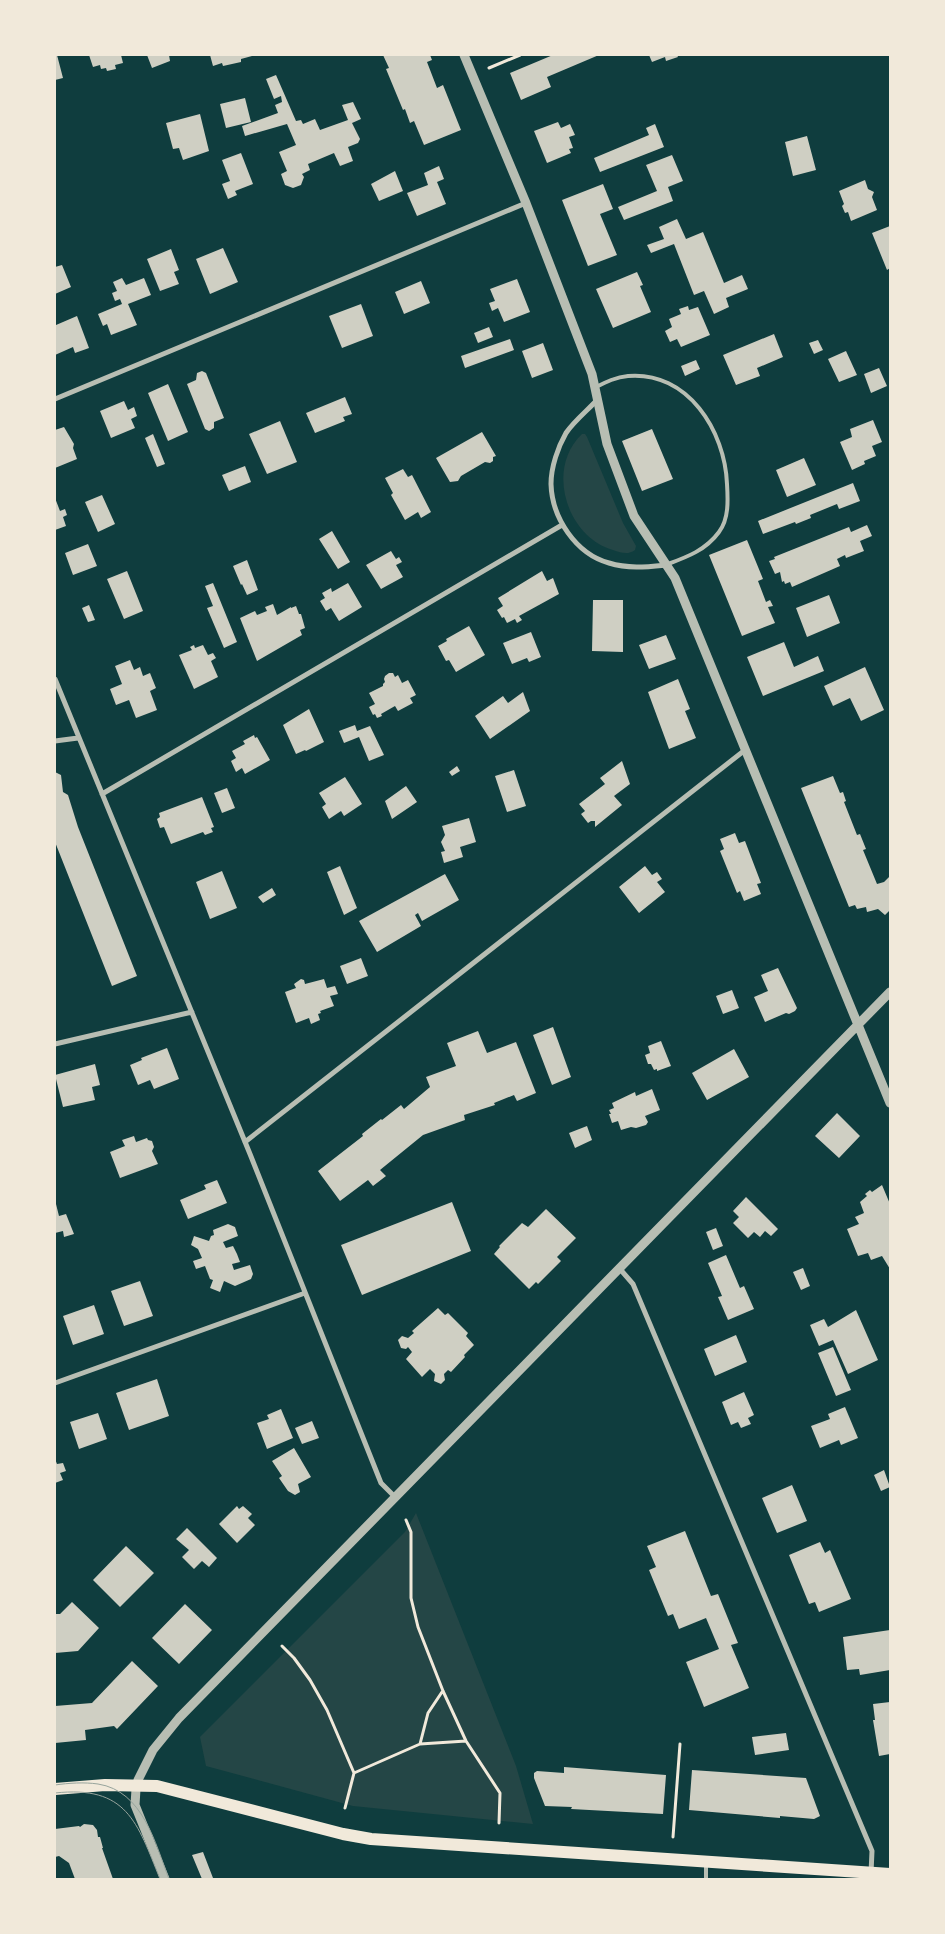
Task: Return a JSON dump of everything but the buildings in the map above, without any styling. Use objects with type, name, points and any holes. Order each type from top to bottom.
[{"type":"main road","points":[[55,1789],[105,1784],[137,1784],[176,1790],[343,1834],[371,1839],[890,1874]]},
{"type":"street","points":[[464,55],[526,203],[596,387],[606,444],[634,516],[675,578],[890,1103]]},
{"type":"street","points":[[55,399],[526,203]]},
{"type":"street","points":[[598,399],[567,432],[556,455],[551,484],[562,525],[580,547],[594,557],[609,563],[638,568],[666,565]]},
{"type":"street","points":[[102,794],[562,525]]},
{"type":"street","points":[[55,679],[245,1142],[381,1483],[395,1497]]},
{"type":"street","points":[[55,740],[78,738]]},
{"type":"street","points":[[245,1142],[745,750]]},
{"type":"street","points":[[165,1879],[135,1805],[138,1780],[153,1750],[179,1718],[890,992]]},
{"type":"street","points":[[55,1044],[192,1012]]},
{"type":"street","points":[[620,1269],[633,1284],[872,1851],[871,1873]]},
{"type":"street","points":[[55,1383],[305,1293]]},
{"type":"lane","points":[[596,387],[616,378],[628,376],[658,378],[674,385],[699,406],[716,436],[724,457],[727,477],[727,513],[720,530],[710,543],[687,557],[666,565]]},
{"type":"lane","points":[[706,1862],[706,1879]]},
{"type":"path","points":[[489,68],[520,55]]},
{"type":"path","points":[[406,1520],[411,1532],[412,1598],[418,1627],[443,1691],[466,1741],[500,1793],[499,1823]]},
{"type":"path","points":[[282,1646],[299,1666],[327,1710],[354,1773],[346,1808]]},
{"type":"path","points":[[420,1744],[428,1713],[443,1691]]},
{"type":"path","points":[[354,1773],[420,1744],[466,1741]]},
{"type":"path","points":[[673,1836],[680,1744]]},
{"type":"shaded area","points":[[582,434],[585,434],[587,437],[623,523],[636,546],[632,552],[619,552],[597,543],[573,517],[566,500],[563,483],[565,465],[571,448]]},
{"type":"shaded area","points":[[416,1513],[516,1766],[533,1824],[353,1806],[206,1766],[200,1737],[405,1532]]},
{"type":"tram line","points":[[55,1785],[76,1783],[98,1784],[113,1789],[126,1797],[137,1808],[145,1821],[169,1879]]},
{"type":"tram line","points":[[55,1793],[79,1792],[99,1795],[114,1802],[126,1812],[136,1825],[160,1879]]}]
